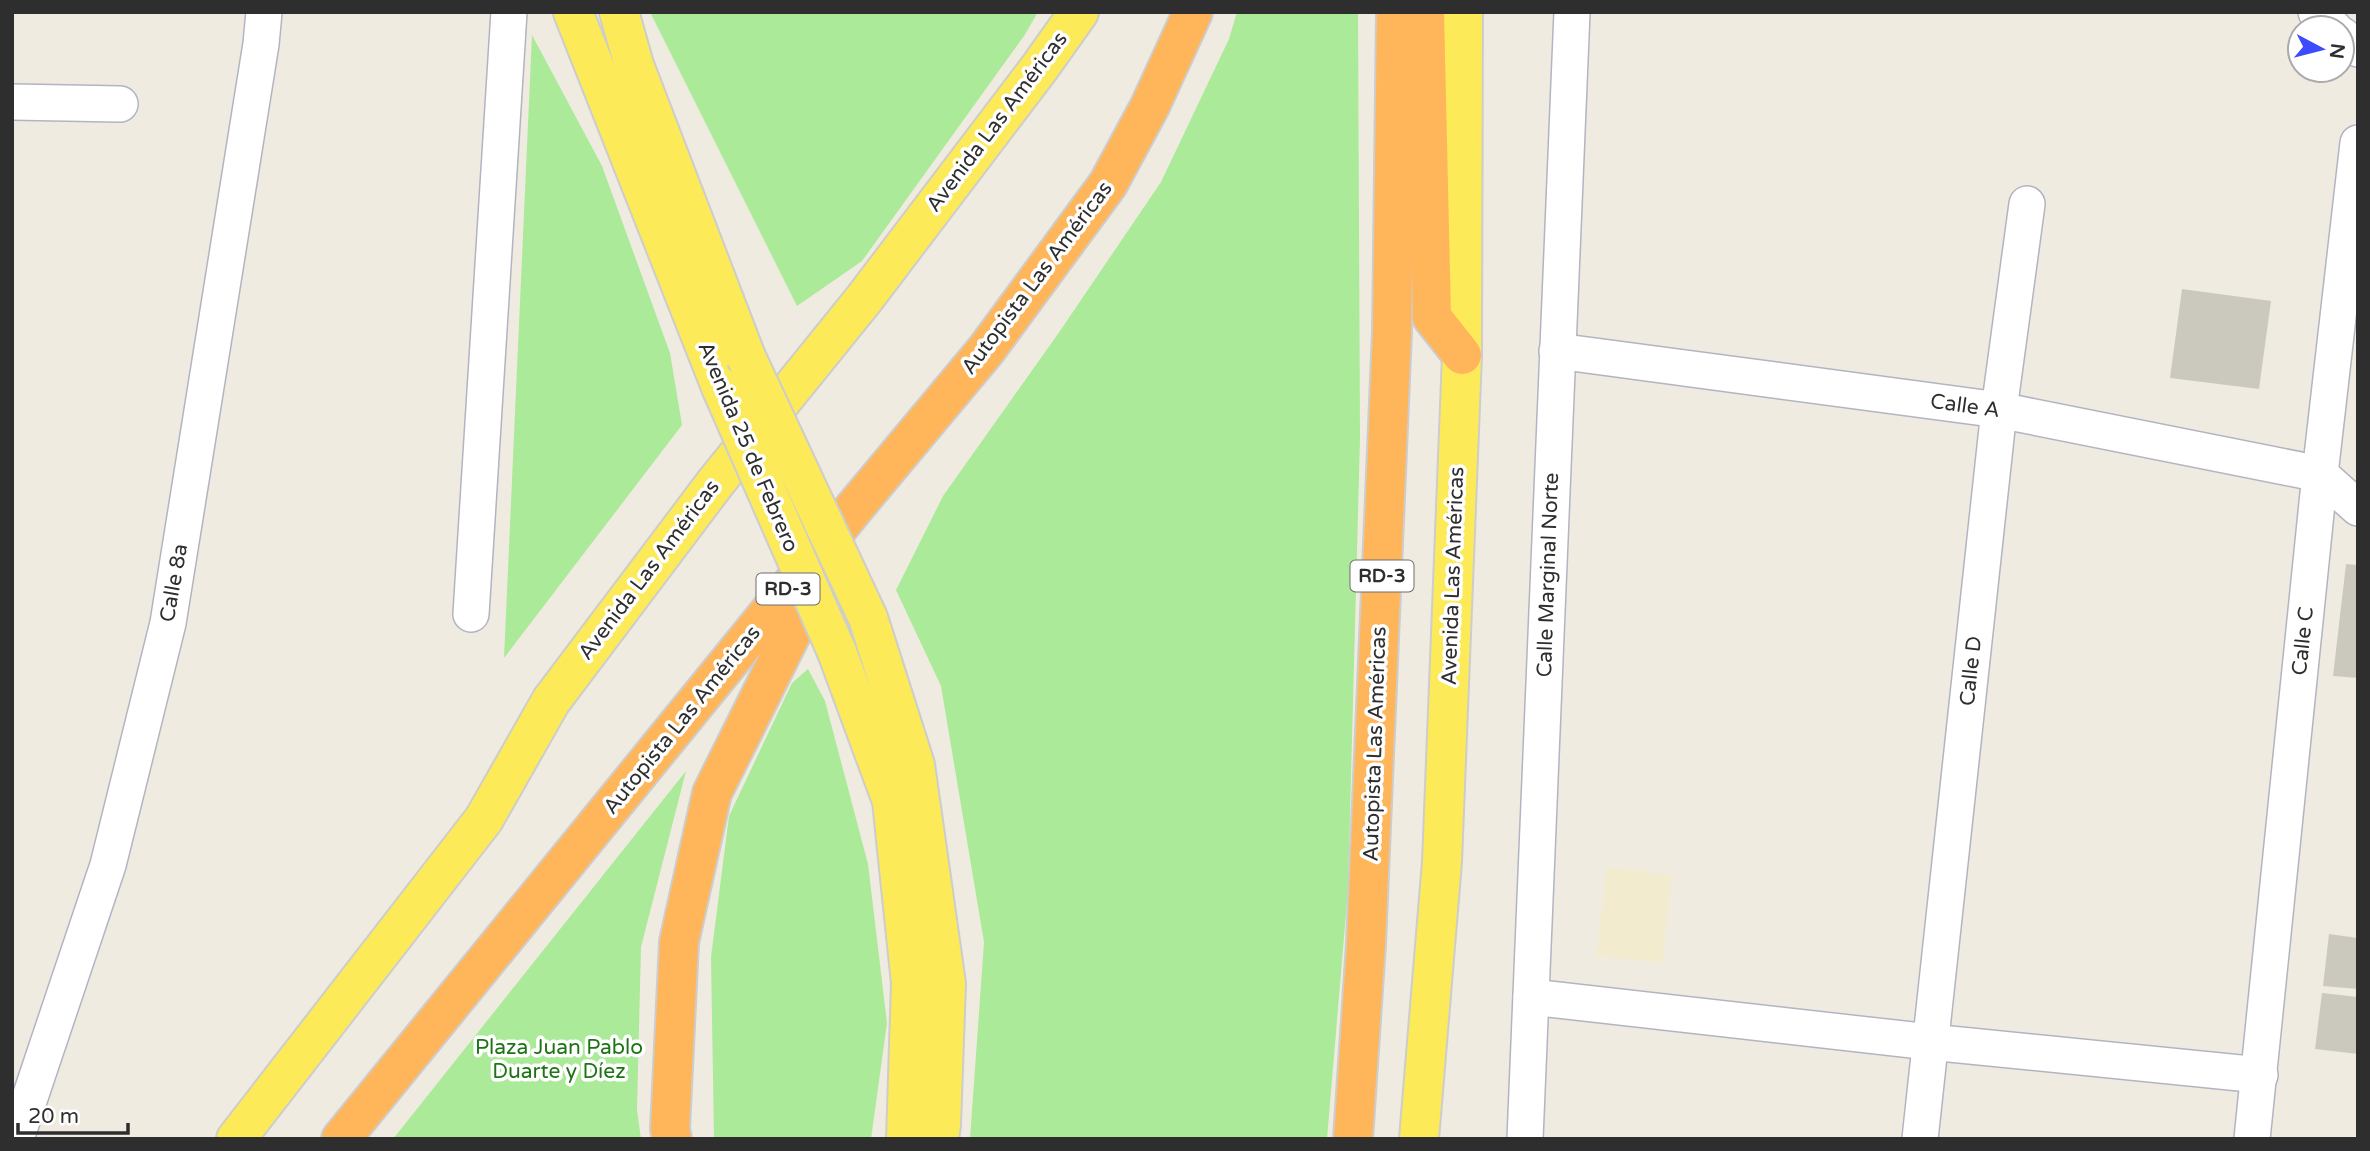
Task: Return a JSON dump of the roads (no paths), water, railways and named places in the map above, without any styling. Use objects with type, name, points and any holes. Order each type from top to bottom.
[{"type":"highway","name":"Autopista Las Américas","points":[[341,1139],[986,350],[1108,184],[1150,106],[1193,12]]},
{"type":"highway","name":"Autopista Las Américas","points":[[1353,1139],[1366,944],[1392,332],[1396,12]]},
{"type":"highway","points":[[1425,12],[1432,317],[1462,355]]},
{"type":"highway","points":[[666,1135],[679,942],[712,793],[855,507]]},
{"type":"main road","name":"Avenida 25 de Febrero","points":[[573,12],[721,387],[837,652],[892,801],[911,983],[906,1139]]},
{"type":"main road","name":"Avenida 25 de Febrero","points":[[619,12],[634,65],[746,357],[868,618],[915,765],[946,984],[939,1139]]},
{"type":"main road","name":"Avenida Las Américas","points":[[236,1139],[484,819],[551,701],[716,482],[864,299],[1079,12]]},
{"type":"main road","name":"Avenida Las Américas","points":[[1419,1139],[1442,862],[1462,355],[1463,12]]},
{"type":"street","name":"Calle 8a","points":[[16,1139],[108,865],[168,624],[264,12]]},
{"type":"street","points":[[471,614],[509,12]]},
{"type":"street","name":"Calle Marginal Norte","points":[[1525,1139],[1572,12]]},
{"type":"street","points":[[12,102],[120,104]]},
{"type":"street","name":"Calle C","points":[[2252,1139],[2320,474],[2358,143]]},
{"type":"street","name":"Calle D","points":[[1920,1139],[1999,410],[2026,204]]},
{"type":"street","name":"Calle A","points":[[1557,351],[1999,410],[2320,474]]},
{"type":"street","points":[[2320,474],[2358,508]]},
{"type":"street","points":[[1531,997],[1930,1042],[2260,1075]]},
{"type":"park label","name":"Plaza Juan Pablo Duarte y Díez","points":[[559,1059]]}]
